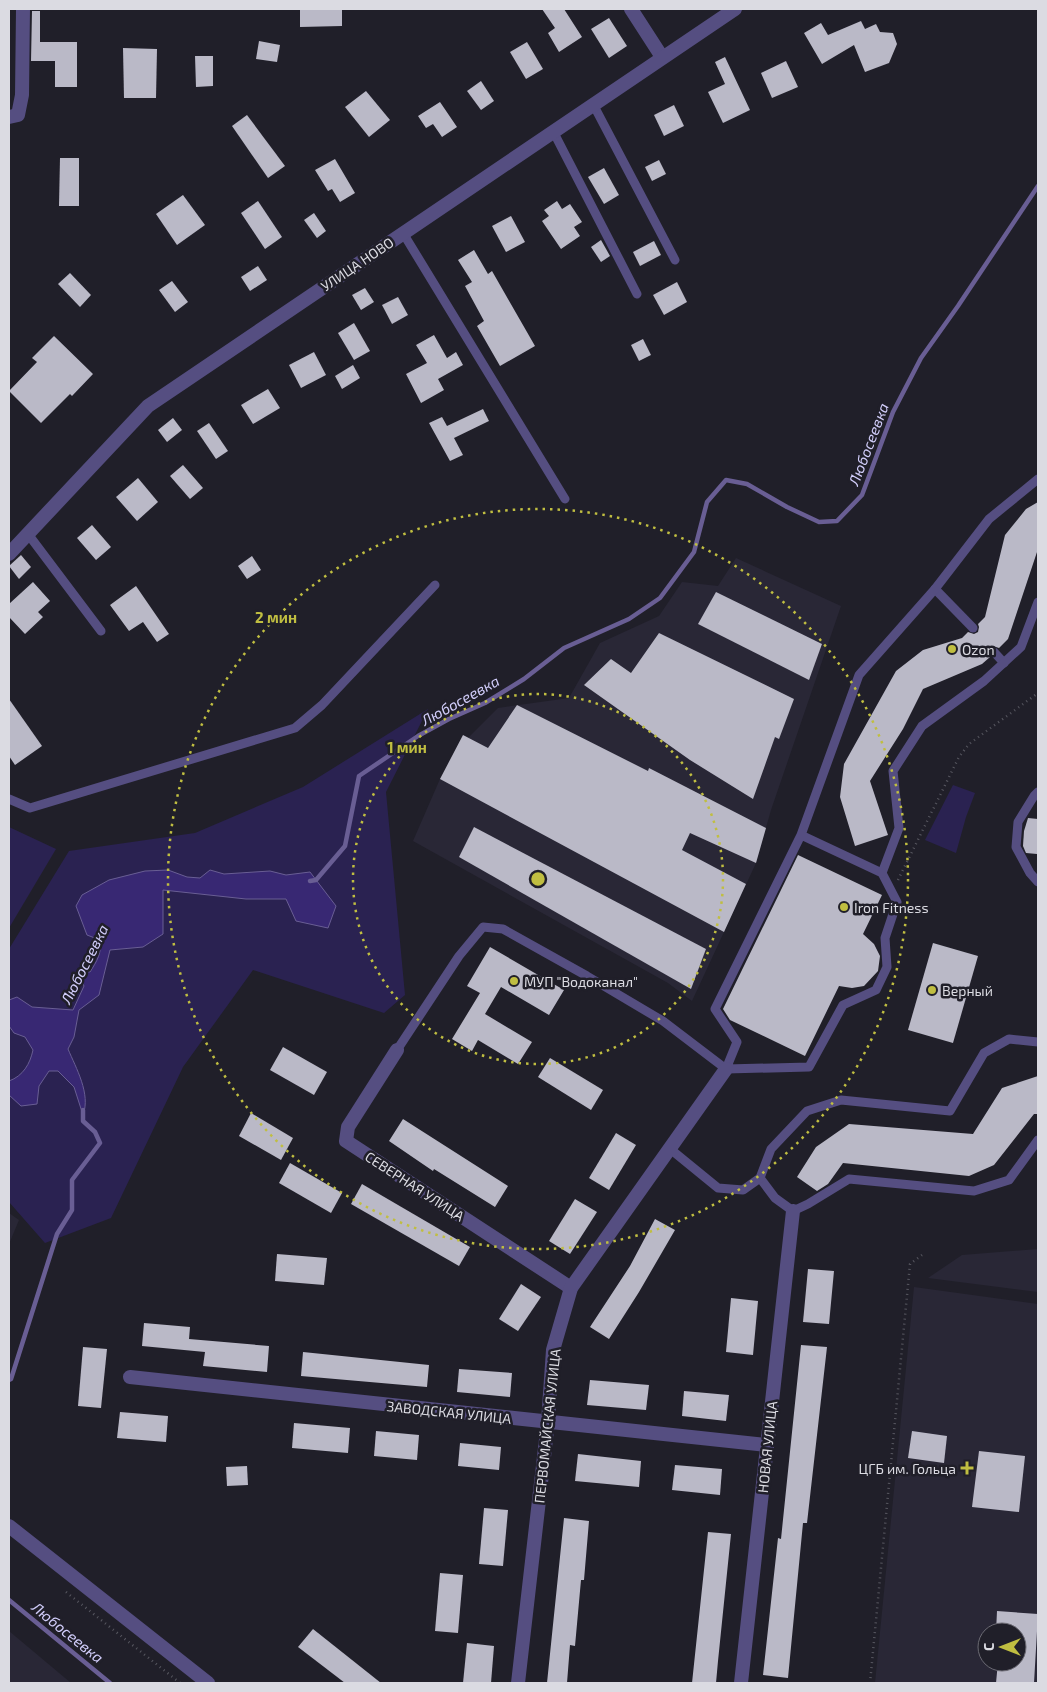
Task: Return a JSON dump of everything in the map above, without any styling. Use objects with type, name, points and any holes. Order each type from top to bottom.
[{"type":"street","points":[[9,118],[18,115],[22,96],[23,9]]},
{"type":"street","points":[[631,9],[662,57]]},
{"type":"street","name":"УЛИЦА НОВО","points":[[9,554],[148,406],[735,9]]},
{"type":"street","name":"СЕВЕРНАЯ УЛИЦА","points":[[397,1050],[348,1127],[346,1141],[571,1288]]},
{"type":"street","name":"ПЕРВОМАЙСКАЯ УЛИЦА","points":[[518,1683],[548,1422],[554,1350],[571,1288],[726,1069]]},
{"type":"street","name":"НОВАЯ УЛИЦА","points":[[741,1683],[793,1211]]},
{"type":"street","name":"ЗАВОДСКАЯ УЛИЦА","points":[[130,1377],[767,1445]]},
{"type":"street","points":[[9,1526],[208,1683]]},
{"type":"lane","points":[[593,104],[675,260]]},
{"type":"lane","points":[[553,131],[637,294]]},
{"type":"lane","points":[[403,233],[565,499]]},
{"type":"lane","points":[[726,1069],[737,1042],[715,1009],[801,835],[859,675],[935,589],[989,519],[1038,479]]},
{"type":"lane","points":[[28,534],[101,631]]},
{"type":"lane","points":[[9,799],[30,808],[295,728],[322,705],[435,585]]},
{"type":"lane","points":[[935,589],[973,628]]},
{"type":"lane","points":[[882,873],[899,828],[893,771],[922,726],[984,681],[1021,647],[1038,602]]},
{"type":"lane","points":[[994,652],[1004,663]]},
{"type":"lane","points":[[1038,792],[1018,822],[1016,847],[1030,874],[1038,882]]},
{"type":"lane","points":[[397,1050],[459,956],[483,927],[504,928],[587,976],[663,1022],[726,1069],[809,1068],[843,1005],[876,990],[887,967],[885,938],[897,902],[882,873],[801,835]]},
{"type":"lane","points":[[669,1148],[718,1188],[743,1190],[760,1178],[771,1149],[807,1110],[841,1100],[950,1111],[984,1053],[1008,1039],[1038,1042]]},
{"type":"lane","points":[[760,1178],[775,1198],[793,1211],[849,1180],[974,1191],[1009,1180],[1038,1140]]},
{"type":"path","points":[[903,870],[959,757],[969,744],[1038,693]]},
{"type":"path","points":[[870,1683],[910,1264],[922,1255]]},
{"type":"path","points":[[61,1588],[180,1683]]},
{"type":"shaded area","points":[[736,558],[841,606],[771,810],[756,863],[692,1001],[668,983],[413,841],[440,779],[467,739],[498,708],[569,698],[600,643],[659,616],[682,582],[718,586]]},
{"type":"shaded area","points":[[428,709],[386,792],[405,995],[384,1013],[253,970],[183,1067],[111,1218],[45,1243],[9,1202],[9,949],[69,851],[195,833],[303,787]]},
{"type":"shaded area","points":[[953,785],[975,793],[956,853],[925,840]]},
{"type":"shaded area","points":[[9,827],[56,849],[9,928]]},
{"type":"shaded area","points":[[168,870],[187,877],[200,878],[210,870],[224,874],[270,871],[286,875],[310,872],[336,906],[328,928],[296,921],[286,899],[246,899],[163,890],[163,934],[143,947],[110,950],[99,995],[79,1010],[74,1037],[68,1049],[84,1090],[85,1107],[83,1115],[74,1087],[58,1071],[49,1071],[39,1086],[37,1104],[21,1106],[9,1095],[9,1081],[25,1069],[33,1050],[25,1037],[14,1033],[9,1026],[9,1000],[17,997],[32,1007],[73,1010],[84,986],[78,974],[79,970],[90,972],[100,953],[100,940],[87,935],[76,906],[82,895],[109,880],[145,871]]},
{"type":"shaded area","points":[[9,1213],[19,1220],[9,1244]]},
{"type":"shaded area","points":[[1038,1249],[1038,1292],[928,1278],[962,1255]]},
{"type":"shaded area","name":"ЦГБ им. Гольца","points":[[914,1287],[1038,1304],[1038,1683],[875,1683]]},
{"type":"shaded area","points":[[9,1631],[71,1683],[9,1683]]},
{"type":"building","points":[[300,9],[342,9],[342,26],[300,27]]},
{"type":"building","points":[[542,9],[564,9],[582,37],[559,52],[548,33],[555,28]]},
{"type":"building","points":[[32,11],[40,11],[40,42],[77,42],[77,87],[55,87],[55,61],[31,61]]},
{"type":"building","points":[[609,18],[627,46],[609,58],[591,29]]},
{"type":"building","points":[[861,21],[865,29],[876,24],[880,32],[893,33],[897,44],[889,63],[865,72],[854,45],[822,64],[804,33],[821,23],[828,35]]},
{"type":"building","points":[[259,41],[280,45],[277,62],[256,59]]},
{"type":"building","points":[[527,42],[543,69],[526,79],[510,52]]},
{"type":"building","points":[[123,48],[157,49],[156,98],[124,98]]},
{"type":"building","points":[[195,56],[213,56],[213,86],[196,87]]},
{"type":"building","points":[[725,57],[750,110],[723,123],[708,92],[725,84],[715,62]]},
{"type":"building","points":[[786,61],[798,87],[772,98],[761,73]]},
{"type":"building","points":[[481,81],[494,101],[481,110],[467,91]]},
{"type":"building","points":[[366,91],[390,120],[369,137],[345,107]]},
{"type":"building","points":[[440,102],[457,127],[442,137],[433,124],[426,128],[418,116]]},
{"type":"building","points":[[674,105],[684,126],[664,136],[654,115]]},
{"type":"building","points":[[247,115],[285,166],[268,178],[232,126]]},
{"type":"building","points":[[60,158],[79,158],[79,206],[59,206]]},
{"type":"building","points":[[335,159],[355,193],[340,202],[332,189],[328,191],[315,170]]},
{"type":"building","points":[[659,160],[666,174],[652,181],[645,167]]},
{"type":"building","points":[[604,168],[619,195],[604,204],[588,177]]},
{"type":"building","points":[[183,195],[205,225],[177,245],[156,214]]},
{"type":"building","points":[[258,201],[282,237],[265,249],[241,213]]},
{"type":"building","points":[[557,201],[562,209],[570,204],[582,222],[574,227],[580,236],[561,249],[542,221],[549,216],[544,210]]},
{"type":"building","points":[[314,213],[326,231],[317,238],[304,220]]},
{"type":"building","points":[[511,216],[525,242],[506,252],[492,226]]},
{"type":"building","points":[[601,240],[610,256],[601,262],[591,247]]},
{"type":"building","points":[[654,241],[661,255],[640,266],[633,252]]},
{"type":"building","points":[[474,250],[488,274],[492,271],[535,346],[500,366],[477,326],[484,321],[465,286],[472,282],[458,260]]},
{"type":"building","points":[[258,266],[267,280],[250,291],[241,277]]},
{"type":"building","points":[[70,273],[91,295],[80,307],[58,284]]},
{"type":"building","points":[[172,281],[188,302],[175,312],[159,290]]},
{"type":"building","points":[[677,282],[687,302],[664,315],[653,295]]},
{"type":"building","points":[[365,288],[374,302],[361,310],[352,295]]},
{"type":"building","points":[[398,297],[408,315],[392,324],[382,305]]},
{"type":"building","points":[[354,323],[370,351],[354,360],[338,333]]},
{"type":"building","points":[[434,335],[447,358],[456,352],[463,365],[438,379],[444,390],[421,403],[406,374],[427,363],[416,345]]},
{"type":"building","points":[[54,336],[93,374],[72,396],[70,394],[41,423],[9,391],[37,362],[32,358]]},
{"type":"building","points":[[643,339],[651,355],[639,361],[631,345]]},
{"type":"building","points":[[314,352],[326,375],[301,388],[289,365]]},
{"type":"building","points":[[353,365],[360,378],[342,389],[335,376]]},
{"type":"building","points":[[268,389],[280,408],[253,424],[241,405]]},
{"type":"building","points":[[483,409],[489,421],[454,438],[463,455],[450,461],[429,423],[442,417],[447,426]]},
{"type":"building","points":[[173,418],[182,430],[167,442],[158,430]]},
{"type":"building","points":[[209,423],[228,451],[216,459],[197,431]]},
{"type":"building","points":[[183,465],[203,488],[190,499],[170,476]]},
{"type":"building","points":[[138,478],[158,502],[137,521],[116,497]]},
{"type":"building","points":[[1038,502],[1038,549],[1008,639],[999,648],[993,646],[989,648],[988,653],[990,657],[982,664],[923,689],[903,729],[870,781],[888,835],[855,846],[840,797],[844,764],[896,671],[923,650],[962,638],[968,632],[974,634],[978,632],[978,624],[985,617],[1005,535],[1026,509]]},
{"type":"building","points":[[92,525],[111,547],[96,560],[77,538]]},
{"type":"building","points":[[21,555],[31,567],[19,579],[9,566]]},
{"type":"building","points":[[252,556],[261,570],[247,579],[238,566]]},
{"type":"building","points":[[33,582],[50,601],[38,612],[43,617],[25,634],[9,617],[9,604]]},
{"type":"building","points":[[136,586],[169,634],[157,642],[143,622],[129,631],[110,605]]},
{"type":"building","points":[[716,592],[822,644],[809,680],[698,624]]},
{"type":"building","points":[[659,633],[794,699],[779,739],[775,737],[753,799],[690,760],[584,685],[611,659],[631,673]]},
{"type":"building","points":[[9,699],[42,746],[15,765],[9,756]]},
{"type":"building","points":[[517,705],[648,771],[649,768],[766,828],[756,863],[690,833],[682,850],[746,884],[724,932],[440,779],[463,735],[488,748]]},
{"type":"building","points":[[1028,818],[1038,819],[1037,854],[1026,853],[1023,846],[1024,831]]},
{"type":"building","points":[[474,827],[706,949],[691,989],[459,857]]},
{"type":"building","points":[[798,855],[882,895],[863,934],[874,944],[880,956],[878,971],[864,986],[852,988],[839,986],[805,1056],[730,1020],[723,1009]]},
{"type":"building","points":[[933,943],[978,956],[953,1043],[908,1030]]},
{"type":"building","points":[[490,947],[564,990],[549,1015],[501,987],[485,1014],[532,1042],[518,1064],[478,1040],[472,1051],[452,1039],[480,993],[467,986]]},
{"type":"building","points":[[283,1047],[327,1072],[314,1095],[270,1070]]},
{"type":"building","points":[[550,1058],[603,1090],[591,1110],[538,1077]]},
{"type":"building","points":[[1038,1076],[1038,1114],[1034,1114],[994,1165],[969,1176],[843,1163],[828,1184],[817,1191],[797,1177],[816,1147],[849,1124],[973,1134],[1002,1088]]},
{"type":"building","points":[[251,1113],[293,1138],[281,1160],[239,1136]]},
{"type":"building","points":[[403,1119],[508,1186],[495,1207],[434,1169],[433,1171],[389,1141]]},
{"type":"building","points":[[616,1133],[636,1145],[609,1190],[589,1178]]},
{"type":"building","points":[[290,1163],[342,1193],[331,1213],[279,1183]]},
{"type":"building","points":[[362,1184],[470,1247],[459,1266],[351,1204]]},
{"type":"building","points":[[575,1199],[597,1212],[570,1254],[549,1241]]},
{"type":"building","points":[[655,1219],[675,1230],[609,1339],[590,1327],[630,1266]]},
{"type":"building","points":[[277,1254],[327,1258],[324,1285],[275,1281]]},
{"type":"building","points":[[808,1269],[834,1271],[829,1324],[803,1322]]},
{"type":"building","points":[[521,1284],[541,1297],[518,1331],[499,1319]]},
{"type":"building","points":[[731,1298],[758,1301],[753,1355],[726,1352]]},
{"type":"building","points":[[144,1323],[190,1327],[189,1339],[269,1346],[267,1372],[203,1366],[205,1352],[142,1346]]},
{"type":"building","points":[[801,1345],[827,1347],[807,1523],[803,1523],[788,1678],[763,1675],[778,1538],[781,1539]]},
{"type":"building","points":[[83,1347],[107,1349],[101,1408],[78,1406]]},
{"type":"building","points":[[303,1352],[429,1365],[427,1387],[301,1376]]},
{"type":"building","points":[[459,1369],[512,1373],[510,1397],[457,1392]]},
{"type":"building","points":[[590,1380],[649,1385],[646,1410],[587,1405]]},
{"type":"building","points":[[684,1391],[729,1395],[726,1421],[682,1416]]},
{"type":"building","points":[[120,1412],[168,1416],[166,1442],[117,1438]]},
{"type":"building","points":[[294,1423],[350,1428],[348,1453],[292,1448]]},
{"type":"building","points":[[376,1431],[419,1435],[417,1460],[374,1456]]},
{"type":"building","points":[[912,1431],[947,1436],[944,1463],[908,1458]]},
{"type":"building","points":[[460,1443],[501,1447],[499,1470],[458,1466]]},
{"type":"building","points":[[979,1451],[1025,1456],[1019,1512],[972,1507]]},
{"type":"building","points":[[578,1454],[641,1461],[639,1487],[575,1481]]},
{"type":"building","points":[[675,1465],[722,1469],[720,1495],[672,1490]]},
{"type":"building","points":[[247,1466],[248,1485],[227,1486],[226,1467]]},
{"type":"building","points":[[484,1508],[508,1510],[503,1566],[479,1564]]},
{"type":"building","points":[[564,1518],[589,1521],[584,1580],[581,1580],[575,1646],[570,1645],[567,1683],[547,1683]]},
{"type":"building","points":[[708,1532],[731,1534],[716,1683],[692,1683]]},
{"type":"building","points":[[440,1573],[463,1575],[458,1633],[435,1631]]},
{"type":"building","points":[[997,1611],[1038,1614],[1034,1683],[996,1683],[997,1672],[1027,1672],[1027,1622],[996,1622]]},
{"type":"building","points":[[313,1629],[381,1683],[345,1683],[298,1647]]},
{"type":"building","points":[[467,1643],[494,1646],[491,1683],[463,1683]]},
{"type":"waterway","name":"Любосеевка","points":[[310,881],[316,880],[345,846],[359,776],[418,736],[449,719],[485,703],[524,679],[564,648],[629,619],[660,598],[694,552],[707,502],[726,480],[747,484],[787,507],[819,522],[837,521],[862,495],[893,412],[921,358],[1038,186]]},
{"type":"waterway","name":"Любосеевка","points":[[9,1380],[11,1379],[57,1234],[72,1210],[72,1180],[100,1143],[95,1132],[83,1121],[83,1110]]},
{"type":"waterway","name":"Любосеевка","points":[[9,1600],[110,1683]]},
{"type":"place","name":"Ozon","points":[[952,649]]},
{"type":"place","name":"Iron Fitness","points":[[844,907]]},
{"type":"place","name":"МУП \"Водоканал\"","points":[[514,981]]},
{"type":"place","name":"Верный","points":[[932,990]]},
{"type":"place","name":"ЦГБ им. Гольца","points":[[967,1468]]}]
